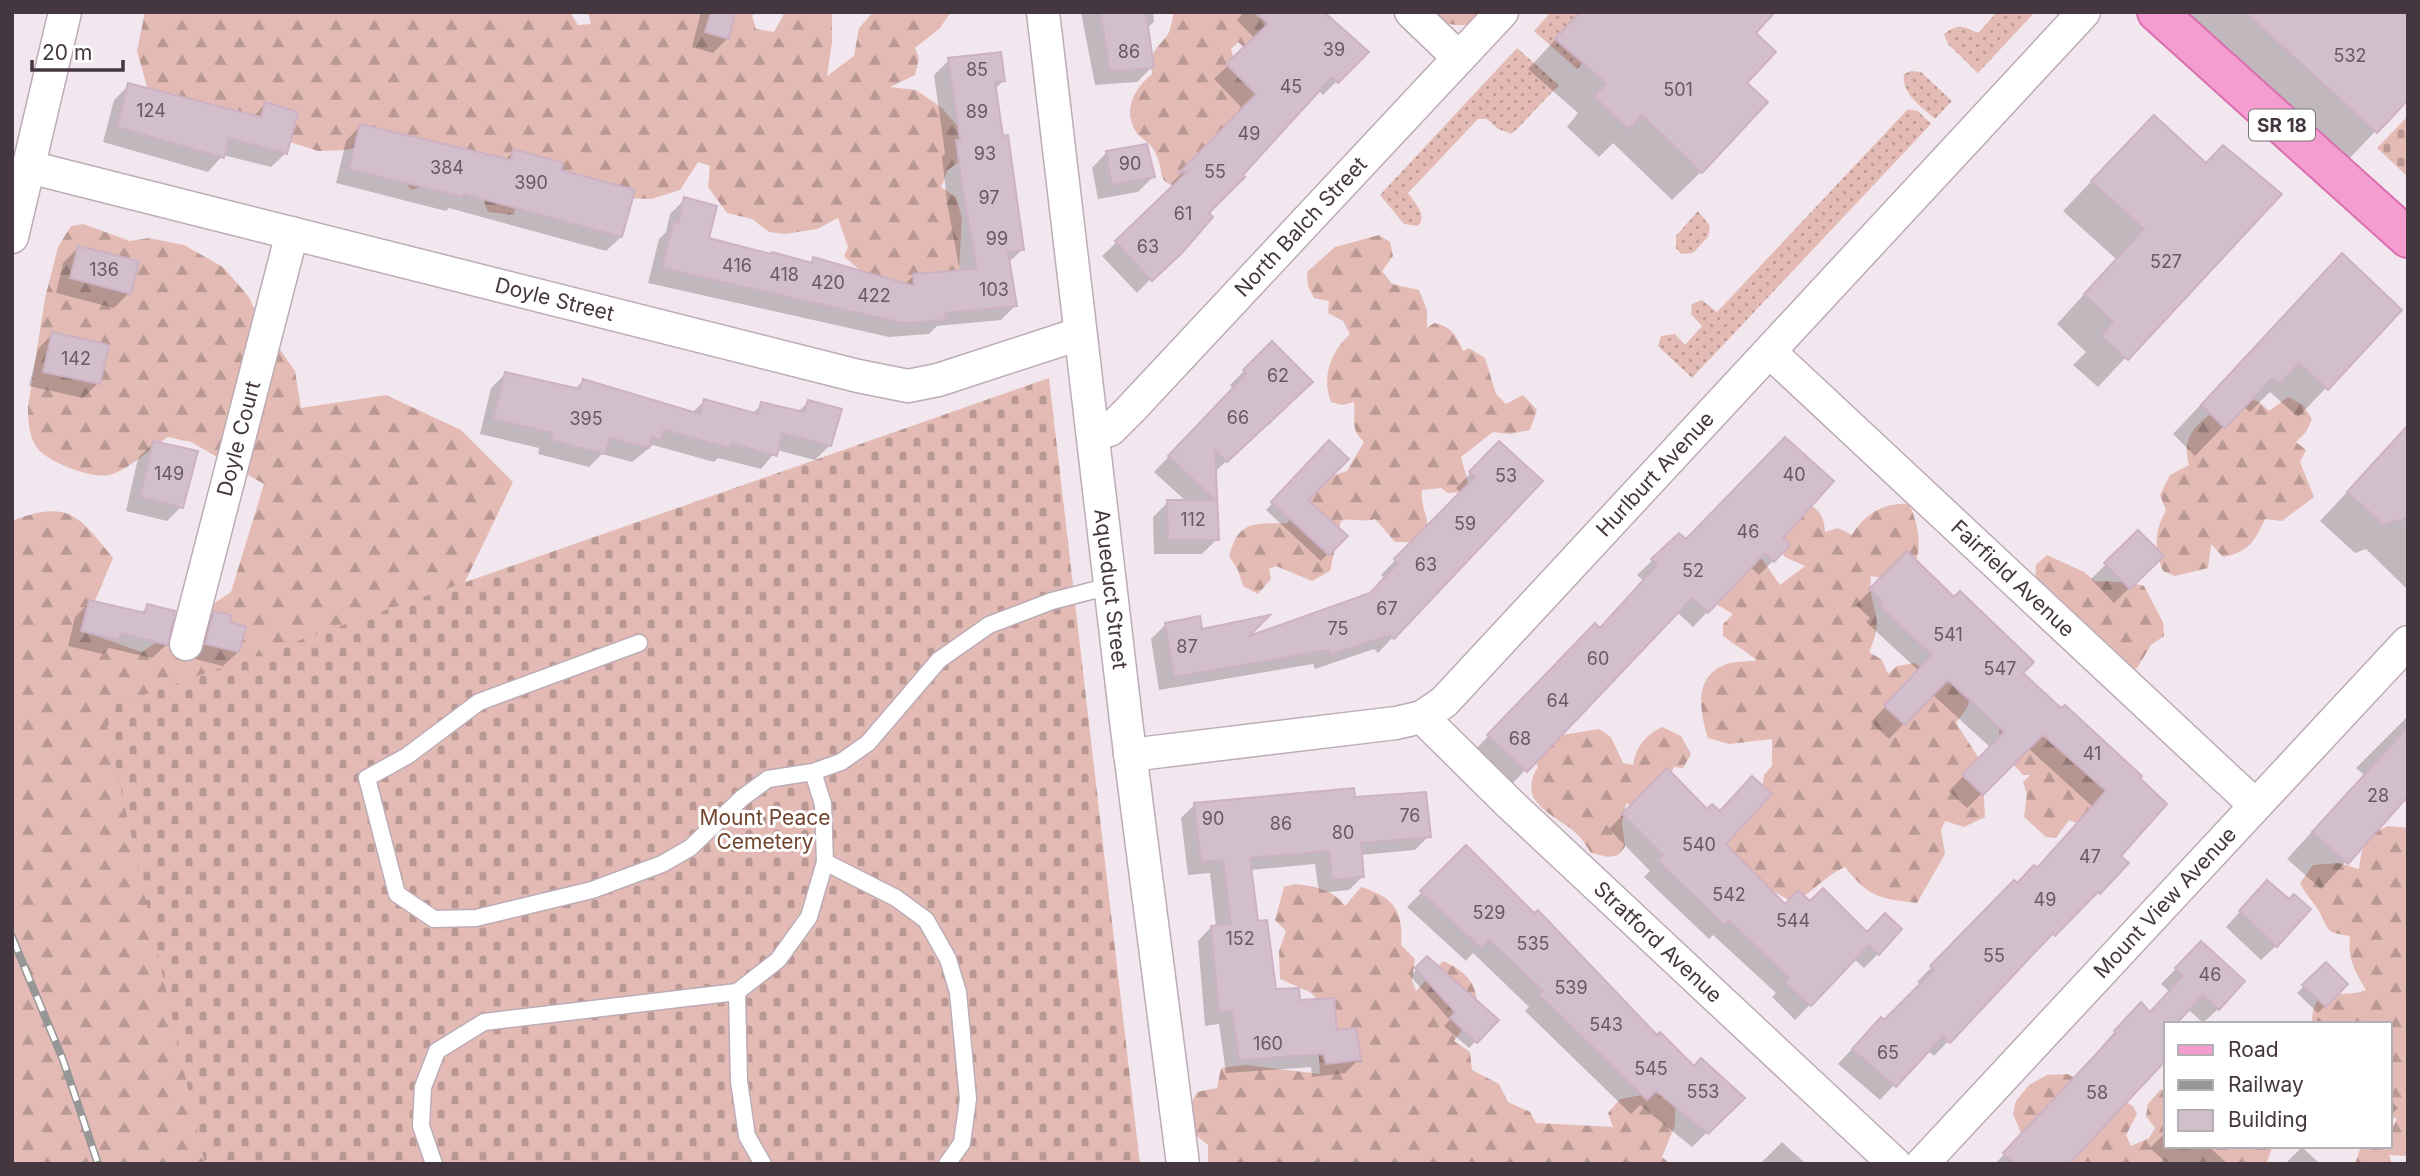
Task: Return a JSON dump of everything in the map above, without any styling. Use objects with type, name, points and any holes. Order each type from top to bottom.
[{"type":"main road","name":"SR 18","points":[[2157,12],[2408,238]]},
{"type":"street","points":[[12,237],[65,12]]},
{"type":"street","name":"Aqueduct Street","points":[[1043,12],[1130,755],[1183,1164]]},
{"type":"street","points":[[1411,12],[1459,58]]},
{"type":"street","name":"North Balch Street","points":[[1093,433],[1110,430],[1130,410],[1502,12]]},
{"type":"street","name":"Hurlburt Avenue","points":[[1130,755],[1396,723],[1422,717],[1444,702],[2084,12]]},
{"type":"street","name":"Doyle Street","points":[[29,167],[858,376],[908,386],[938,380],[1079,334]]},
{"type":"street","name":"Doyle Court","points":[[186,644],[292,233]]},
{"type":"street","name":"Fairfield Avenue","points":[[1770,352],[2255,806]]},
{"type":"street","name":"Mount View Avenue","points":[[1922,1164],[2408,642]]},
{"type":"street","name":"Stratford Avenue","points":[[1422,717],[1520,813],[1895,1164]]},
{"type":"lane","points":[[639,643],[479,702],[407,756],[367,778],[397,894],[435,919],[476,918],[592,890],[662,864],[690,848],[742,798],[768,779],[813,772],[841,762],[868,743],[939,660],[989,625],[1052,601],[1110,586]]},
{"type":"lane","points":[[435,1164],[421,1126],[423,1087],[437,1051],[484,1022],[737,992],[778,960],[809,917],[825,862],[823,804],[813,772]]},
{"type":"lane","points":[[825,862],[896,898],[926,920],[948,959],[958,992],[968,1099],[962,1143],[947,1164]]},
{"type":"lane","points":[[737,992],[739,1081],[747,1136],[763,1164]]},
{"type":"green space","points":[[145,12],[570,12],[578,25],[591,24],[588,12],[755,12],[752,16],[756,29],[774,32],[785,12],[832,12],[832,42],[827,76],[854,56],[859,28],[873,12],[951,12],[940,28],[915,48],[919,58],[915,75],[890,87],[916,90],[942,108],[965,135],[965,157],[948,170],[941,187],[956,197],[962,218],[959,270],[930,292],[879,288],[844,256],[848,247],[838,218],[817,229],[785,234],[769,232],[752,219],[727,213],[708,187],[710,166],[698,162],[680,190],[651,199],[523,194],[513,215],[488,212],[477,183],[436,183],[411,190],[379,139],[347,150],[318,151],[150,97],[137,51]]},
{"type":"green space","points":[[1174,12],[1257,12],[1256,16],[1276,26],[1247,50],[1238,42],[1231,49],[1235,62],[1261,89],[1186,188],[1168,184],[1164,180],[1155,152],[1136,132],[1130,115],[1136,92],[1152,74],[1153,55],[1169,32]]},
{"type":"green space","points":[[1427,12],[1481,12],[1476,23],[1456,25],[1444,23]]},
{"type":"green space","points":[[1551,12],[1580,12],[1556,39],[1583,63],[1577,69],[1534,31]]},
{"type":"green space","points":[[1997,12],[2035,12],[1978,73],[1948,44],[1944,34],[1953,28],[1961,27],[1978,33]]},
{"type":"green space","points":[[1517,48],[1559,85],[1512,134],[1498,129],[1487,119],[1478,119],[1408,193],[1422,217],[1418,226],[1404,224],[1380,195]]},
{"type":"green space","points":[[1911,71],[1921,72],[1952,101],[1935,119],[1913,100],[1906,88],[1904,74]]},
{"type":"green space","points":[[1908,109],[1918,111],[1931,124],[1692,378],[1658,346],[1661,336],[1675,334],[1685,345],[1702,326],[1691,314],[1692,304],[1702,300],[1717,312]]},
{"type":"green space","points":[[2408,116],[2408,177],[2377,148]]},
{"type":"green space","points":[[1698,211],[1710,226],[1708,237],[1693,253],[1681,254],[1676,248],[1676,236]]},
{"type":"green space","points":[[83,224],[130,241],[149,238],[184,245],[223,267],[249,297],[258,318],[295,371],[301,408],[386,395],[461,430],[513,482],[449,615],[295,1164],[12,1164],[12,521],[47,512],[60,512],[81,522],[91,531],[113,558],[82,631],[142,652],[231,592],[264,484],[191,442],[168,437],[127,467],[105,476],[62,465],[35,445],[28,407],[45,298],[58,247],[71,226]]},
{"type":"green space","points":[[1379,235],[1390,242],[1393,256],[1382,271],[1392,284],[1419,290],[1427,310],[1427,328],[1434,323],[1449,329],[1456,336],[1463,351],[1469,348],[1485,358],[1496,394],[1506,404],[1523,395],[1537,410],[1530,430],[1510,434],[1493,432],[1461,457],[1469,486],[1463,492],[1448,493],[1441,488],[1422,490],[1428,533],[1414,542],[1395,542],[1375,519],[1341,521],[1330,571],[1312,581],[1276,566],[1269,569],[1271,579],[1258,594],[1243,586],[1238,570],[1229,556],[1238,536],[1249,526],[1256,524],[1287,523],[1322,479],[1347,471],[1364,442],[1355,428],[1354,402],[1342,405],[1331,402],[1328,393],[1330,365],[1350,334],[1343,321],[1328,313],[1329,301],[1314,298],[1308,286],[1307,272],[1335,247]]},
{"type":"green space","name":"Mount Peace Cemetery","points":[[1049,378],[1140,1164],[205,1164],[103,709]]},
{"type":"green space","points":[[2242,396],[2259,402],[2269,411],[2288,397],[2303,405],[2312,419],[2306,432],[2296,442],[2306,450],[2300,462],[2314,497],[2282,521],[2265,519],[2254,540],[2245,549],[2223,557],[2211,544],[2208,568],[2175,576],[2163,571],[2158,555],[2157,533],[2166,510],[2160,495],[2170,475],[2189,465],[2188,440],[2193,430],[2210,414]]},
{"type":"green space","points":[[1807,503],[1820,514],[1825,532],[1838,528],[1852,535],[1869,515],[1876,511],[1892,505],[1909,504],[1918,536],[1917,558],[1904,574],[1893,578],[1871,576],[1877,620],[1869,652],[1882,660],[1888,674],[1897,666],[1915,663],[1931,675],[1932,685],[1959,681],[1972,692],[1967,708],[1956,723],[1982,763],[1985,817],[1964,827],[1945,821],[1941,830],[1945,854],[1917,903],[1884,898],[1868,891],[1845,867],[1794,902],[1754,886],[1717,841],[1762,791],[1764,775],[1772,766],[1772,739],[1729,744],[1708,738],[1701,707],[1707,678],[1724,665],[1757,660],[1723,636],[1723,624],[1733,614],[1711,601],[1759,555],[1780,585],[1805,566],[1785,557],[1774,545]]},
{"type":"green space","points":[[2047,555],[2084,572],[2096,582],[2144,586],[2163,622],[2164,636],[2151,645],[2137,668],[2125,672],[2035,587],[2036,565]]},
{"type":"green space","points":[[2012,699],[2092,753],[2112,801],[2081,825],[2069,820],[2056,838],[2046,837],[2024,817],[2027,794],[2023,782],[2030,775],[2023,775],[2001,751],[1998,719]]},
{"type":"green space","points":[[1662,727],[1681,736],[1691,754],[1683,768],[1674,767],[1668,781],[1640,806],[1626,804],[1622,822],[1625,847],[1618,855],[1608,857],[1591,853],[1578,835],[1535,800],[1532,780],[1538,767],[1533,759],[1562,735],[1599,729],[1611,737],[1623,763],[1633,765],[1642,742]]},
{"type":"green space","points":[[2388,826],[2408,828],[2408,1156],[2389,1155],[2392,1164],[2355,1164],[2360,1148],[2392,1148],[2392,1128],[2397,1119],[2392,1117],[2392,1022],[2312,1022],[2317,1001],[2323,996],[2366,990],[2353,964],[2350,936],[2329,930],[2300,883],[2313,865],[2339,863],[2359,869],[2366,842]]},
{"type":"green space","points":[[1295,884],[1329,893],[1345,906],[1361,887],[1389,901],[1401,923],[1401,945],[1415,959],[1412,980],[1416,991],[1443,961],[1464,974],[1475,991],[1478,1008],[1454,1041],[1470,1052],[1472,1070],[1499,1084],[1508,1102],[1530,1112],[1536,1123],[1613,1127],[1608,1113],[1620,1099],[1663,1091],[1675,1101],[1675,1125],[1662,1157],[1670,1164],[1208,1164],[1208,1145],[1195,1135],[1190,1106],[1197,1092],[1217,1088],[1221,1068],[1246,1065],[1320,1074],[1318,1045],[1325,1007],[1310,992],[1280,979],[1279,951],[1286,931],[1275,920],[1284,887]]},
{"type":"green space","points":[[2067,1074],[2133,1106],[2137,1114],[2126,1135],[2131,1146],[2149,1138],[2155,1128],[2146,1116],[2148,1104],[2160,1090],[2164,1089],[2164,1148],[2272,1148],[2266,1164],[2056,1164],[2024,1140],[2013,1114],[2016,1101],[2029,1085],[2047,1075]]},
{"type":"building","points":[[711,12],[735,12],[729,39],[705,32]]},
{"type":"building","points":[[1100,12],[1146,12],[1154,68],[1110,71]]},
{"type":"building","points":[[1256,12],[1324,12],[1369,52],[1338,83],[1332,77],[1243,175],[1245,177],[1209,213],[1213,217],[1182,253],[1152,281],[1115,241],[1188,171],[1179,173],[1256,94],[1226,64],[1268,24]]},
{"type":"building","points":[[1580,12],[1775,12],[1756,33],[1776,52],[1747,83],[1768,102],[1702,173],[1642,115],[1629,129],[1594,97],[1606,83],[1555,39]]},
{"type":"building","points":[[2245,12],[2408,12],[2408,100],[2377,133]]},
{"type":"building","points":[[1001,52],[1005,81],[995,82],[1003,136],[1008,135],[1024,250],[1008,252],[1017,306],[945,313],[946,320],[903,323],[662,268],[673,222],[678,223],[684,197],[717,206],[709,238],[771,254],[772,252],[812,263],[813,257],[914,286],[913,274],[977,269],[962,186],[956,140],[960,140],[948,58]]},
{"type":"building","points":[[128,83],[261,117],[265,102],[298,112],[287,154],[229,138],[224,158],[117,127]]},
{"type":"building","points":[[2154,115],[2206,163],[2223,145],[2282,194],[2128,360],[2101,336],[2113,322],[2084,294],[2144,229],[2091,181]]},
{"type":"building","points":[[360,124],[511,160],[513,149],[563,163],[561,170],[635,190],[622,237],[464,194],[463,197],[349,169]]},
{"type":"building","points":[[1147,144],[1155,177],[1112,185],[1106,151]]},
{"type":"building","points":[[78,246],[139,261],[131,294],[70,278]]},
{"type":"building","points":[[2342,253],[2402,310],[2328,390],[2299,363],[2280,384],[2272,378],[2225,428],[2201,405]]},
{"type":"building","points":[[52,332],[109,345],[100,384],[43,372]]},
{"type":"building","points":[[1272,341],[1313,382],[1227,462],[1215,450],[1219,540],[1168,540],[1167,500],[1215,500],[1168,456],[1247,373],[1243,370]]},
{"type":"building","points":[[505,372],[580,389],[583,379],[700,414],[704,399],[758,414],[761,402],[804,412],[808,400],[842,409],[831,446],[782,433],[777,456],[731,443],[730,448],[664,430],[661,440],[651,437],[649,448],[610,438],[605,454],[551,440],[553,433],[493,419]]},
{"type":"building","points":[[2408,425],[2408,517],[2384,525],[2347,492]]},
{"type":"building","points":[[1785,437],[1834,481],[1783,538],[1790,545],[1774,562],[1765,553],[1708,613],[1692,598],[1527,772],[1487,735],[1595,623],[1600,628],[1657,565],[1651,559],[1679,533],[1686,539]]},
{"type":"building","points":[[1329,440],[1349,459],[1308,500],[1348,536],[1329,555],[1271,502]]},
{"type":"building","points":[[153,441],[198,451],[183,508],[140,497]]},
{"type":"building","points":[[1499,441],[1543,481],[1394,639],[1390,635],[1330,655],[1328,650],[1174,677],[1165,623],[1200,616],[1202,629],[1270,615],[1249,636],[1370,593],[1398,563],[1394,559],[1475,477],[1469,472]]},
{"type":"building","points":[[2138,530],[2164,556],[2130,589],[2104,563]]},
{"type":"building","points":[[1907,551],[1954,597],[1960,591],[2034,662],[2023,673],[2061,708],[2065,705],[2142,776],[2140,778],[2167,804],[2121,856],[2129,863],[2100,894],[2098,892],[2055,936],[2053,933],[1950,1043],[1943,1036],[1896,1087],[1852,1049],[1881,1017],[1884,1020],[1934,970],[1930,966],[2014,880],[2017,883],[2034,865],[2037,868],[2106,791],[2043,735],[1983,795],[1962,775],[2004,732],[1948,680],[1905,725],[1884,706],[1932,655],[1879,606],[1883,603],[1869,589]]},
{"type":"building","points":[[89,600],[145,613],[147,604],[175,611],[168,645],[121,633],[119,640],[81,631]]},
{"type":"building","points":[[214,611],[231,615],[230,622],[246,627],[239,652],[205,644]]},
{"type":"building","points":[[2408,727],[2408,796],[2348,864],[2312,832]]},
{"type":"building","points":[[1667,768],[1707,809],[1712,804],[1720,811],[1752,776],[1772,794],[1726,844],[1785,904],[1798,890],[1810,901],[1823,888],[1867,932],[1885,913],[1902,929],[1879,955],[1869,945],[1811,1006],[1785,982],[1789,977],[1729,921],[1725,926],[1658,861],[1663,855],[1622,814]]},
{"type":"building","points":[[1354,788],[1355,797],[1426,792],[1431,837],[1361,843],[1364,877],[1332,880],[1329,851],[1250,858],[1258,921],[1267,920],[1276,989],[1299,988],[1300,1000],[1334,998],[1337,1030],[1356,1028],[1361,1060],[1326,1064],[1324,1054],[1239,1060],[1232,1011],[1219,1013],[1211,926],[1231,924],[1223,860],[1201,862],[1194,803]]},
{"type":"building","points":[[1466,845],[1534,913],[1538,910],[1657,1035],[1660,1032],[1694,1066],[1701,1058],[1745,1098],[1708,1134],[1656,1091],[1647,1100],[1539,995],[1543,991],[1489,940],[1481,948],[1420,891]]},
{"type":"building","points":[[2267,880],[2289,899],[2294,894],[2311,909],[2277,947],[2239,911]]},
{"type":"building","points":[[2201,941],[2245,981],[2219,1010],[2203,995],[2178,1022],[2164,1022],[2164,1062],[2069,1164],[2015,1164],[2003,1153],[2116,1033],[2114,1031],[2141,1002],[2150,1012],[2183,976],[2175,968]]},
{"type":"building","points":[[1427,956],[1499,1020],[1477,1043],[1450,1018],[1455,1012],[1415,968]]},
{"type":"building","points":[[2326,962],[2348,984],[2326,1007],[2302,985]]},
{"type":"railway","points":[[12,937],[63,1060],[98,1164]]}]
